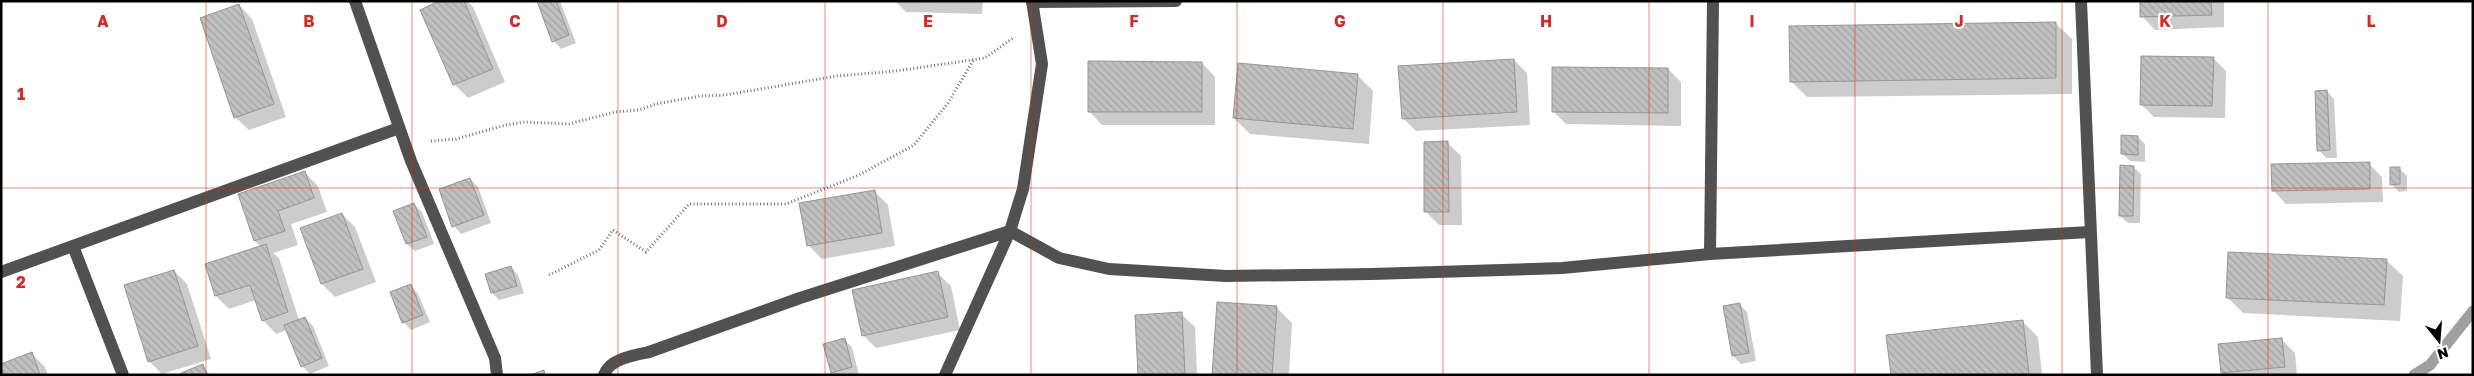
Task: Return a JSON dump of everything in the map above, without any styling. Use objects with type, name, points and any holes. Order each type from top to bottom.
[{"type":"street","points":[[355,1],[399,128],[495,358],[497,375]]},
{"type":"street","points":[[945,375],[1010,231],[1023,189],[1042,64],[1032,2],[1176,1]]},
{"type":"street","points":[[1710,254],[1713,1]]},
{"type":"street","points":[[2081,1],[2097,375]]},
{"type":"street","points":[[1,272],[399,128]]},
{"type":"street","points":[[604,375],[610,364],[632,356],[917,259],[1010,231],[1059,258],[1075,262],[1109,268],[1226,276],[1562,268],[1710,254],[2090,232]]},
{"type":"street","points":[[73,246],[123,375]]},
{"type":"path","points":[[399,128],[416,140],[436,142],[525,122],[569,124],[616,112],[639,110],[656,104],[700,96],[725,95],[837,76],[896,71],[985,58],[1036,23]]},
{"type":"path","points":[[549,276],[599,250],[613,230],[646,252],[689,204],[786,204],[859,175],[914,145],[948,103],[975,59]]},
{"type":"building","points":[[439,1],[464,1],[493,69],[453,85],[420,10]]},
{"type":"building","points":[[537,1],[556,1],[569,35],[552,42]]},
{"type":"building","points":[[2140,1],[2211,1],[2212,15],[2140,17]]},
{"type":"building","points":[[239,4],[274,104],[234,118],[200,18]]},
{"type":"building","points":[[2056,22],[2056,78],[1790,82],[1789,26]]},
{"type":"building","points":[[2141,56],[2214,57],[2212,106],[2140,105]]},
{"type":"building","points":[[1514,59],[1517,112],[1402,119],[1398,66]]},
{"type":"building","points":[[1088,61],[1202,62],[1202,112],[1088,112]]},
{"type":"building","points":[[1238,63],[1358,74],[1353,129],[1233,118]]},
{"type":"building","points":[[1552,67],[1668,68],[1668,113],[1552,112]]},
{"type":"building","points":[[2327,90],[2330,150],[2317,151],[2315,91]]},
{"type":"building","points":[[2121,135],[2138,136],[2138,155],[2121,154]]},
{"type":"building","points":[[1448,141],[1449,212],[1424,212],[1424,142]]},
{"type":"building","points":[[2370,162],[2370,189],[2272,191],[2271,164]]},
{"type":"building","points":[[2120,165],[2134,166],[2133,216],[2119,216]]},
{"type":"building","points":[[2390,167],[2400,167],[2400,184],[2390,185]]},
{"type":"building","points":[[305,171],[314,198],[278,211],[285,231],[254,241],[238,194]]},
{"type":"building","points":[[470,178],[484,215],[452,227],[439,189]]},
{"type":"building","points":[[875,190],[882,233],[807,246],[799,203]]},
{"type":"building","points":[[414,203],[427,237],[406,244],[393,211]]},
{"type":"building","points":[[342,213],[363,269],[321,284],[300,228]]},
{"type":"building","points":[[266,244],[288,312],[262,321],[250,285],[215,296],[205,264]]},
{"type":"building","points":[[2228,252],[2387,259],[2384,305],[2226,298]]},
{"type":"building","points":[[511,266],[517,286],[491,293],[485,274]]},
{"type":"building","points":[[174,270],[198,346],[148,362],[124,285]]},
{"type":"building","points":[[938,271],[948,317],[862,336],[852,290]]},
{"type":"building","points":[[411,284],[423,315],[402,323],[390,292]]},
{"type":"building","points":[[1217,302],[1277,306],[1272,375],[1212,375]]},
{"type":"building","points":[[1740,303],[1749,353],[1732,356],[1723,306]]},
{"type":"building","points":[[1182,312],[1185,375],[1138,375],[1135,315]]},
{"type":"building","points":[[305,317],[322,358],[301,367],[284,325]]},
{"type":"building","points":[[2023,320],[2029,375],[1891,375],[1886,335]]},
{"type":"building","points":[[845,338],[852,367],[831,373],[823,344]]},
{"type":"building","points":[[2282,338],[2285,367],[2221,373],[2218,344]]},
{"type":"building","points":[[32,352],[40,375],[1,375],[1,364]]},
{"type":"building","points":[[203,364],[207,375],[182,375],[181,373]]},
{"type":"building","points":[[544,370],[545,375],[530,375]]},
{"type":"waterway","points":[[2414,375],[2430,365],[2473,311]]}]
